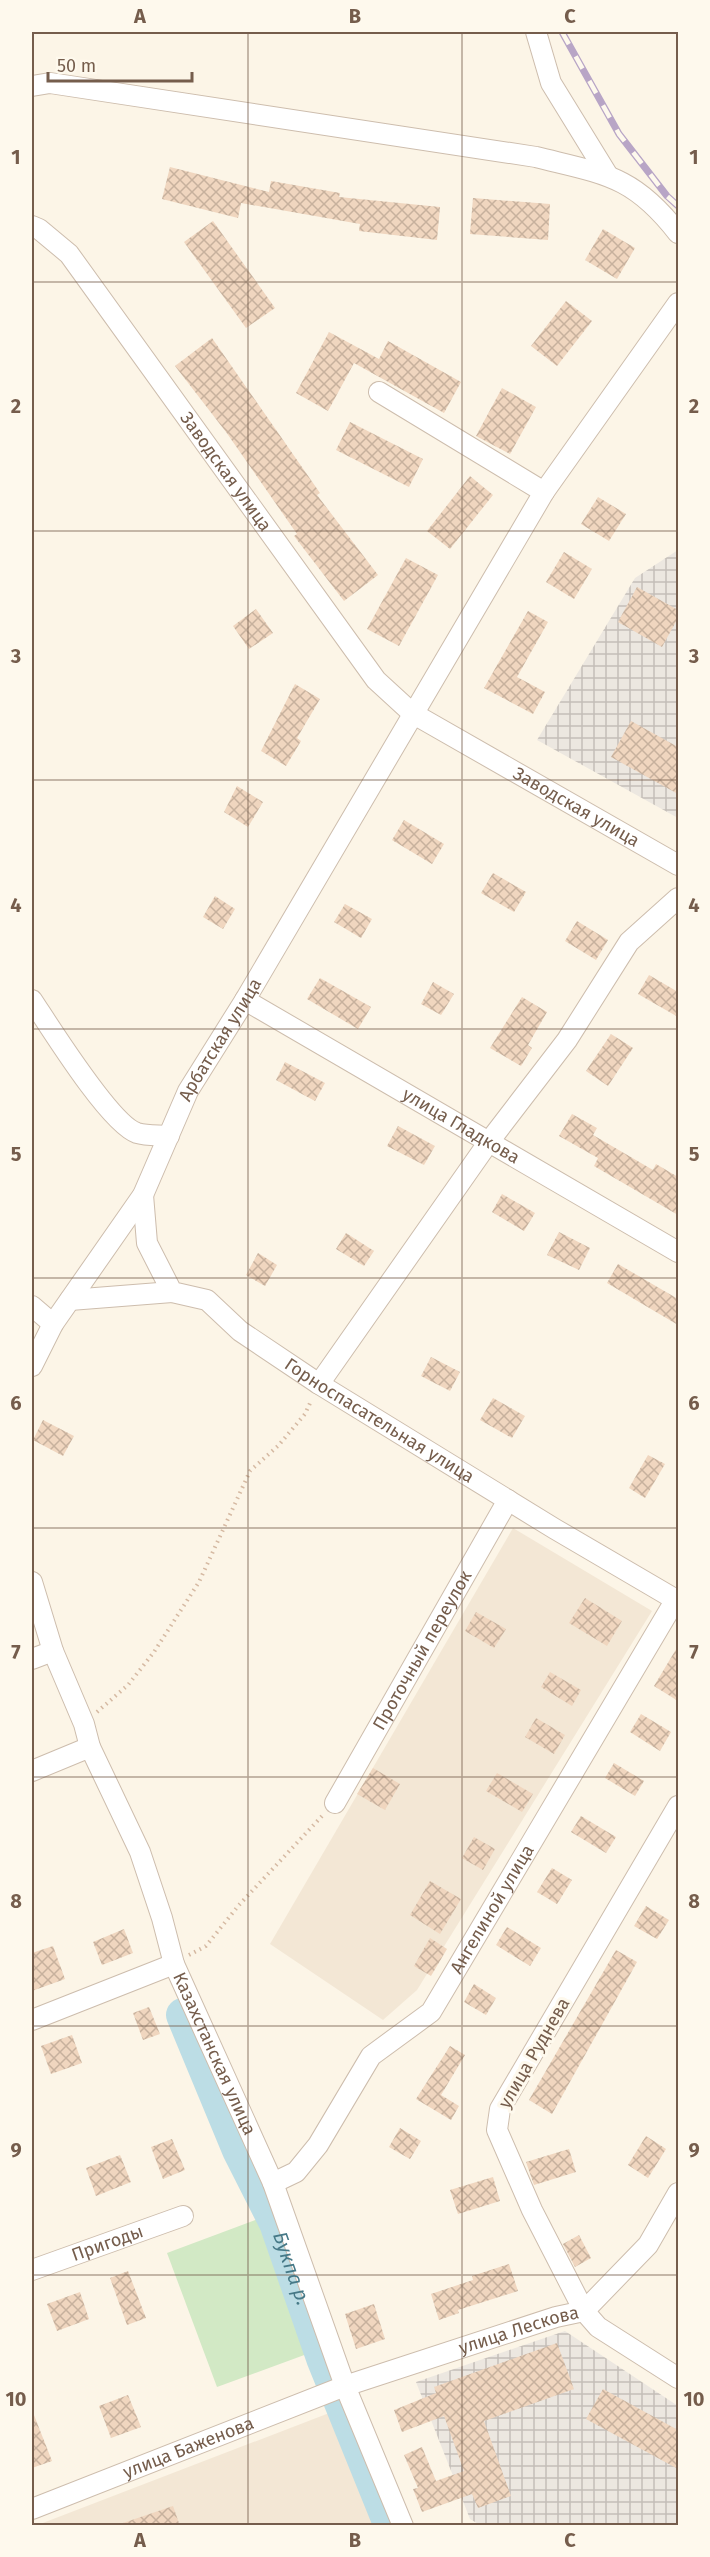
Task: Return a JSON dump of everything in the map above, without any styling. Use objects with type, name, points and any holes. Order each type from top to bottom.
[{"type":"street","points":[[536,32],[551,83],[607,174]]},
{"type":"street","points":[[32,86],[50,83],[536,157],[607,174],[636,188],[657,207],[678,233]]},
{"type":"street","name":"Заводская улица","points":[[35,228],[69,254],[376,680],[412,713],[678,865]]},
{"type":"street","points":[[412,713],[544,492],[678,303]]},
{"type":"street","points":[[379,392],[544,492]]},
{"type":"street","name":"Арбатская улица","points":[[32,1366],[53,1324],[143,1195],[188,1091],[245,1000],[412,713]]},
{"type":"street","points":[[319,1384],[489,1143],[567,1040],[629,942],[678,898]]},
{"type":"street","points":[[32,1000],[95,1091],[120,1120],[136,1132],[169,1136]]},
{"type":"street","name":"улица Гладкова","points":[[245,1000],[678,1252]]},
{"type":"street","points":[[143,1195],[147,1243],[171,1292]]},
{"type":"street","name":"Горноспасательная улица","points":[[70,1300],[171,1292],[207,1300],[240,1331],[319,1384],[677,1600]]},
{"type":"street","points":[[32,1306],[53,1324]]},
{"type":"street","name":"Проточный переулок","points":[[335,1803],[508,1500]]},
{"type":"street","name":"Казахстанская улица","points":[[32,1582],[53,1651],[84,1724],[90,1747],[140,1852],[162,1918],[174,1964],[273,2183],[345,2386],[403,2526]]},
{"type":"street","name":"Ангелиной улица","points":[[273,2183],[296,2172],[318,2145],[371,2056],[431,2012],[677,1600]]},
{"type":"street","points":[[32,1659],[53,1651]]},
{"type":"street","points":[[32,1771],[90,1747]]},
{"type":"street","name":"улица Руднева","points":[[678,1806],[500,2109],[497,2130],[532,2210],[584,2311],[598,2327],[678,2378]]},
{"type":"street","points":[[32,2020],[174,1964]]},
{"type":"street","name":"улица Лескова","points":[[345,2386],[555,2317],[584,2311],[648,2245],[678,2193]]},
{"type":"street","name":"Пригоды","points":[[32,2270],[183,2216]]},
{"type":"street","name":"улица Баженова","points":[[32,2509],[345,2386]]},
{"type":"path","points":[[84,1724],[128,1685],[154,1652],[199,1582],[250,1471],[278,1446],[305,1414],[319,1384]]},
{"type":"path","points":[[174,1964],[206,1946],[239,1905],[335,1803]]},
{"type":"shaded area","points":[[678,550],[678,818],[537,740],[635,578]]},
{"type":"shaded area","points":[[513,1528],[652,1611],[417,1990],[383,2020],[270,1944]]},
{"type":"shaded area","points":[[565,2331],[678,2406],[678,2525],[480,2525],[470,2519],[416,2382]]},
{"type":"shaded area","points":[[337,2410],[383,2525],[35,2526]]},
{"type":"green space","points":[[258,2219],[307,2354],[217,2387],[167,2253]]},
{"type":"building","points":[[170,167],[269,192],[271,181],[340,193],[339,197],[440,207],[437,240],[359,231],[360,224],[241,203],[238,218],[162,199]]},
{"type":"building","points":[[473,198],[550,204],[548,240],[470,234]]},
{"type":"building","points":[[213,221],[275,308],[246,328],[184,242]]},
{"type":"building","points":[[603,229],[635,248],[617,279],[585,260]]},
{"type":"building","points":[[566,301],[592,321],[557,366],[531,346]]},
{"type":"building","points":[[329,332],[379,359],[388,341],[461,382],[444,413],[354,363],[328,411],[296,393]]},
{"type":"building","points":[[212,338],[320,493],[317,495],[378,575],[344,601],[294,536],[297,534],[226,432],[175,366]]},
{"type":"building","points":[[502,388],[536,407],[510,454],[476,436]]},
{"type":"building","points":[[350,422],[423,459],[409,487],[336,450]]},
{"type":"building","points":[[470,476],[493,495],[450,549],[427,531]]},
{"type":"building","points":[[598,497],[626,514],[609,541],[581,524]]},
{"type":"building","points":[[564,552],[592,569],[574,599],[546,582]]},
{"type":"building","points":[[406,558],[438,575],[399,646],[367,629]]},
{"type":"building","points":[[637,587],[678,610],[678,618],[662,647],[618,622]]},
{"type":"building","points":[[256,609],[273,633],[249,649],[233,626]]},
{"type":"building","points":[[528,611],[548,622],[517,677],[545,692],[533,714],[484,688]]},
{"type":"building","points":[[295,684],[320,699],[297,738],[301,741],[286,766],[261,751]]},
{"type":"building","points":[[631,721],[678,747],[678,794],[611,757]]},
{"type":"building","points":[[237,786],[263,802],[248,827],[224,812]]},
{"type":"building","points":[[404,820],[444,844],[432,864],[392,840]]},
{"type":"building","points":[[493,873],[526,892],[514,912],[481,893]]},
{"type":"building","points":[[215,896],[235,909],[223,929],[203,917]]},
{"type":"building","points":[[345,904],[372,919],[361,938],[334,922]]},
{"type":"building","points":[[577,921],[608,940],[596,960],[565,941]]},
{"type":"building","points":[[649,975],[678,992],[678,1017],[638,994]]},
{"type":"building","points":[[320,978],[371,1007],[358,1029],[307,999]]},
{"type":"building","points":[[433,982],[454,994],[441,1015],[421,1004]]},
{"type":"building","points":[[522,997],[547,1012],[528,1045],[532,1048],[521,1066],[490,1048]]},
{"type":"building","points":[[611,1034],[633,1048],[608,1086],[586,1071]]},
{"type":"building","points":[[285,1062],[325,1083],[315,1101],[276,1080]]},
{"type":"building","points":[[572,1114],[597,1128],[593,1135],[653,1170],[656,1164],[678,1177],[678,1215],[594,1166],[598,1158],[559,1136]]},
{"type":"building","points":[[398,1126],[435,1146],[424,1165],[387,1146]]},
{"type":"building","points":[[502,1194],[535,1213],[524,1231],[492,1212]]},
{"type":"building","points":[[559,1232],[590,1248],[579,1270],[547,1255]]},
{"type":"building","points":[[346,1233],[374,1251],[364,1266],[336,1249]]},
{"type":"building","points":[[258,1253],[277,1265],[265,1286],[246,1275]]},
{"type":"building","points":[[618,1264],[678,1299],[678,1325],[607,1283]]},
{"type":"building","points":[[431,1357],[460,1372],[450,1391],[421,1376]]},
{"type":"building","points":[[493,1398],[525,1416],[512,1438],[480,1420]]},
{"type":"building","points":[[43,1420],[74,1436],[63,1456],[33,1440]]},
{"type":"building","points":[[648,1455],[665,1464],[645,1498],[629,1488]]},
{"type":"building","points":[[585,1598],[622,1621],[607,1646],[569,1623]]},
{"type":"building","points":[[476,1612],[506,1629],[494,1648],[465,1631]]},
{"type":"building","points":[[678,1646],[678,1701],[654,1686]]},
{"type":"building","points":[[550,1672],[581,1690],[572,1706],[541,1687]]},
{"type":"building","points":[[641,1714],[671,1732],[660,1751],[630,1732]]},
{"type":"building","points":[[536,1718],[565,1735],[554,1754],[525,1737]]},
{"type":"building","points":[[614,1763],[644,1781],[635,1796],[605,1778]]},
{"type":"building","points":[[373,1768],[400,1784],[385,1810],[357,1794]]},
{"type":"building","points":[[497,1773],[533,1794],[522,1812],[486,1791]]},
{"type":"building","points":[[581,1816],[616,1837],[606,1853],[571,1832]]},
{"type":"building","points":[[474,1837],[495,1849],[483,1870],[462,1858]]},
{"type":"building","points":[[552,1868],[572,1880],[557,1904],[537,1892]]},
{"type":"building","points":[[430,1881],[461,1899],[440,1934],[410,1915]]},
{"type":"building","points":[[646,1906],[669,1920],[657,1939],[634,1926]]},
{"type":"building","points":[[507,1927],[541,1948],[530,1966],[496,1945]]},
{"type":"building","points":[[124,1929],[133,1953],[102,1965],[93,1942]]},
{"type":"building","points":[[430,1938],[447,1949],[431,1976],[414,1966]]},
{"type":"building","points":[[53,1946],[65,1979],[32,1991],[32,1953]]},
{"type":"building","points":[[616,1950],[637,1962],[552,2114],[529,2100]]},
{"type":"building","points":[[474,1984],[496,1998],[486,2015],[464,2002]]},
{"type":"building","points":[[149,2007],[160,2034],[143,2040],[133,2013]]},
{"type":"building","points":[[72,2035],[82,2063],[51,2074],[41,2046]]},
{"type":"building","points":[[450,2046],[465,2055],[441,2095],[459,2106],[451,2120],[416,2099]]},
{"type":"building","points":[[400,2128],[421,2141],[410,2159],[389,2147]]},
{"type":"building","points":[[646,2136],[666,2149],[648,2178],[628,2165]]},
{"type":"building","points":[[172,2139],[185,2170],[163,2179],[151,2147]]},
{"type":"building","points":[[569,2149],[576,2172],[534,2185],[526,2162]]},
{"type":"building","points":[[120,2155],[131,2182],[96,2196],[86,2168]]},
{"type":"building","points":[[493,2177],[500,2201],[458,2214],[450,2190]]},
{"type":"building","points":[[579,2235],[591,2258],[575,2267],[563,2244]]},
{"type":"building","points":[[509,2264],[518,2291],[458,2310],[459,2313],[439,2320],[431,2294],[473,2280],[472,2276]]},
{"type":"building","points":[[128,2271],[146,2318],[127,2325],[110,2278]]},
{"type":"building","points":[[80,2292],[89,2319],[57,2331],[47,2304]]},
{"type":"building","points":[[374,2304],[385,2339],[356,2349],[345,2314]]},
{"type":"building","points":[[557,2343],[574,2389],[484,2421],[511,2496],[478,2508],[472,2494],[422,2512],[413,2489],[418,2488],[404,2455],[422,2447],[436,2481],[464,2471],[444,2416],[402,2432],[394,2410],[436,2393],[434,2387]]},
{"type":"building","points":[[603,2389],[678,2430],[678,2469],[586,2419]]},
{"type":"building","points":[[128,2395],[141,2427],[111,2438],[99,2406]]},
{"type":"building","points":[[32,2410],[52,2461],[32,2468]]},
{"type":"building","points":[[173,2506],[180,2526],[124,2526],[123,2523]]},
{"type":"waterway","name":"Букпа р.","points":[[183,2015],[239,2150],[276,2223],[323,2358],[391,2526]]},
{"type":"railway","points":[[562,32],[619,134],[667,196],[678,206]]}]
